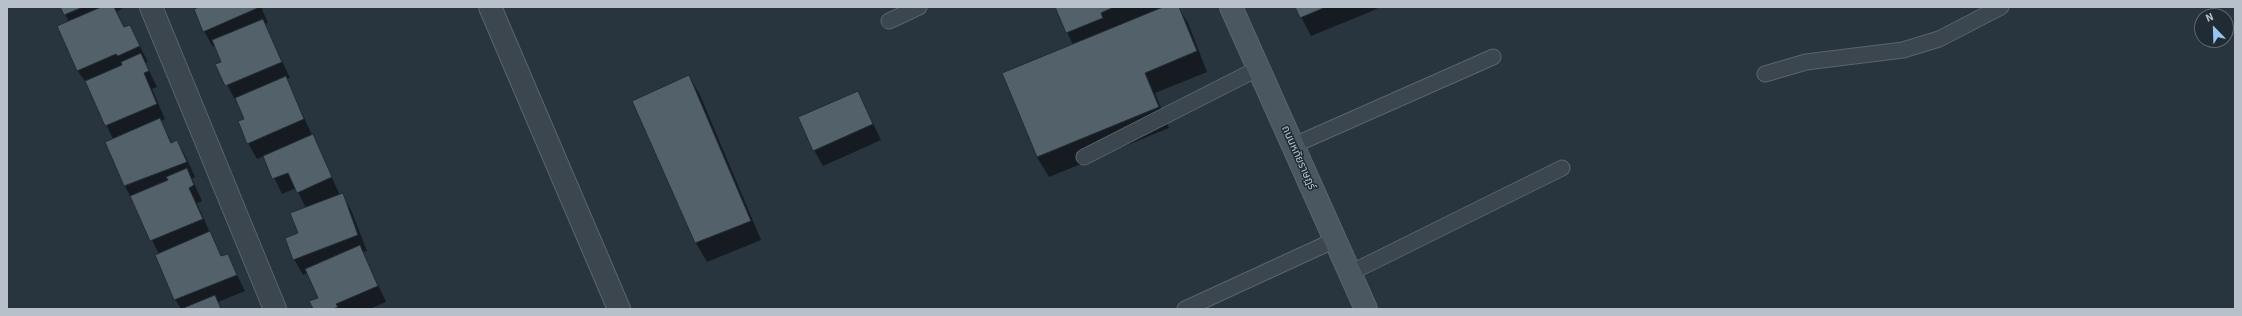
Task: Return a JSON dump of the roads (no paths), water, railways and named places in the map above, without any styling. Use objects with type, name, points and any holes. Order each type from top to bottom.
[{"type":"main road","name":"ถนนหทัยราษฎร์","points":[[1231,7],[1366,309]]},
{"type":"street","points":[[151,7],[275,309]]},
{"type":"street","points":[[490,7],[619,309]]},
{"type":"lane","points":[[889,22],[919,7]]},
{"type":"lane","points":[[1765,74],[1806,62],[1903,50],[1939,39],[2001,7]]},
{"type":"lane","points":[[1292,146],[1493,57]]},
{"type":"lane","points":[[1084,157],[1259,68]]},
{"type":"lane","points":[[1350,273],[1562,168]]},
{"type":"lane","points":[[1185,309],[1335,240]]}]
